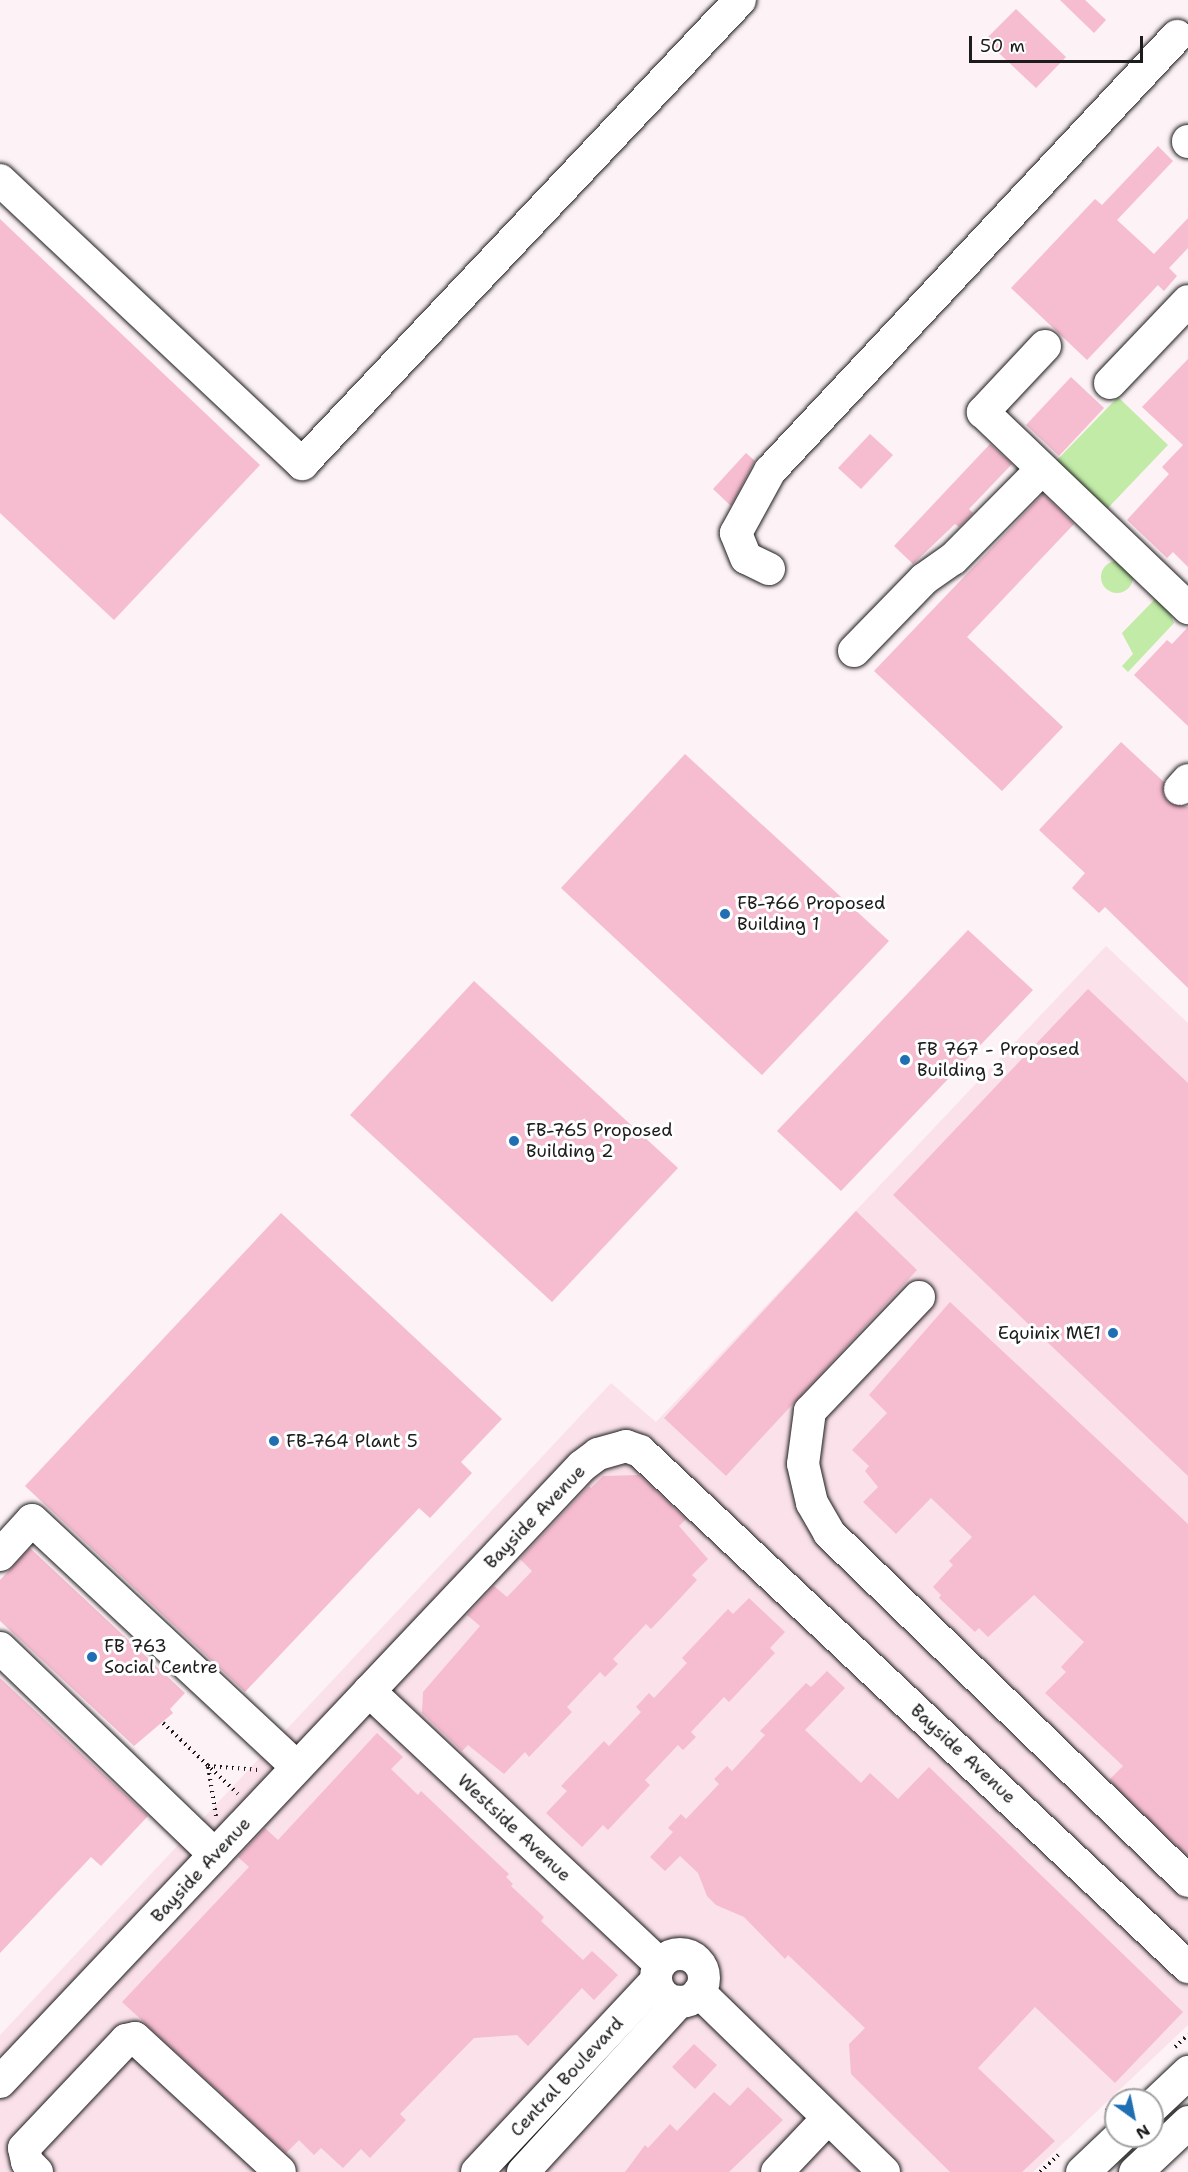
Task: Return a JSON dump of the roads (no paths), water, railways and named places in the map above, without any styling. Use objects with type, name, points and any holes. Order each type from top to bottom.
[{"type":"main road","points":[[1164,2095],[1188,2072]]},
{"type":"main road","points":[[1135,2172],[1188,2122]]},
{"type":"main road","points":[[1082,2172],[1107,2148]]},
{"type":"lane","points":[[0,180],[302,464],[740,0]]},
{"type":"lane","points":[[769,569],[746,558],[736,533],[770,471],[1177,36]]},
{"type":"lane","points":[[1110,383],[1188,301]]},
{"type":"lane","points":[[1045,345],[983,412],[1041,470],[1188,608]]},
{"type":"lane","points":[[854,651],[924,579],[953,560],[1041,470]]},
{"type":"lane","points":[[919,1297],[810,1411],[802,1464],[812,1503],[829,1533],[1188,1881]]},
{"type":"lane","name":"Bayside Avenue","points":[[0,2082],[582,1466],[615,1448],[633,1449],[821,1619],[1188,1967]]},
{"type":"lane","points":[[0,1555],[32,1520],[294,1770]]},
{"type":"lane","points":[[0,1648],[219,1851]]},
{"type":"lane","name":"Westside Avenue","points":[[369,1691],[658,1972]]},
{"type":"lane","points":[[689,1997],[701,1968],[690,1956],[674,1955],[658,1972],[661,1993],[689,1997],[828,2118],[884,2172]]},
{"type":"lane","name":"Central Boulevard","points":[[477,2172],[658,1972]]},
{"type":"lane","name":"Central Boulevard","points":[[529,2165],[689,1997]]},
{"type":"lane","points":[[37,2172],[27,2162],[24,2148],[126,2040],[135,2038],[280,2172]]},
{"type":"lane","points":[[777,2172],[828,2118]]},
{"type":"lane","points":[[511,2135],[529,2165]]},
{"type":"place","name":"FB-766 Proposed Building 1","points":[[725,914]]},
{"type":"place","name":"FB 767 - Proposed Building 3","points":[[905,1060]]},
{"type":"place","name":"FB-765 Proposed Building 2","points":[[514,1141]]},
{"type":"place","name":"Equinix ME1","points":[[1113,1333]]},
{"type":"place","name":"FB-764 Plant 5","points":[[274,1441]]},
{"type":"place","name":"FB 763 Social Centre","points":[[92,1657]]}]
